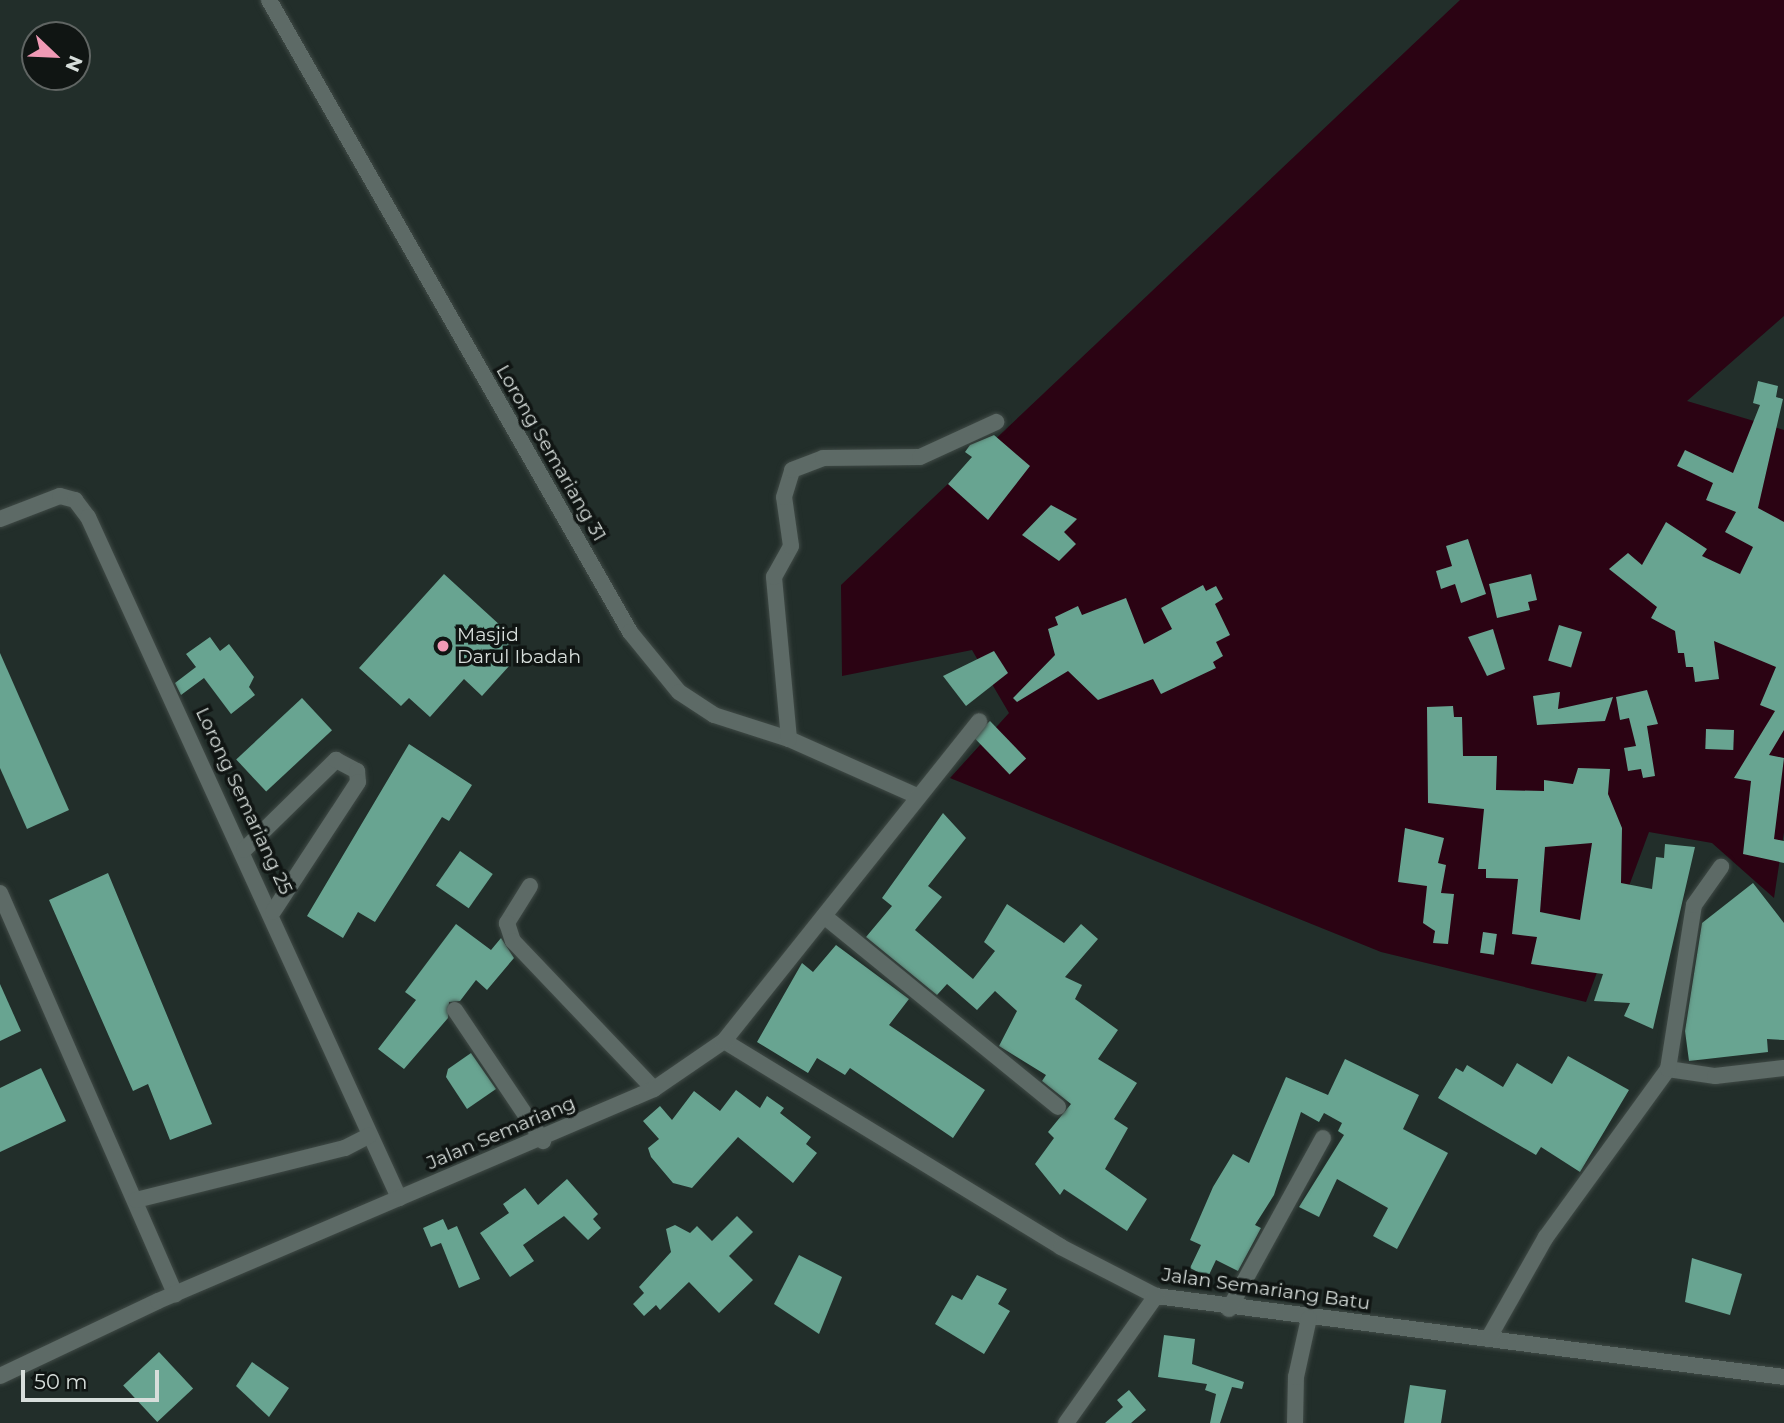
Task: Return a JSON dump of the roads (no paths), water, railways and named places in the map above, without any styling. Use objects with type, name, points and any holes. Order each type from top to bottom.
[{"type":"street","name":"Lorong Semariang 31","points":[[270,0],[630,632],[679,692],[714,715],[789,738],[918,796]]},
{"type":"street","points":[[789,738],[774,577],[791,546],[784,496],[792,470],[824,458],[920,457],[996,422]]},
{"type":"street","name":"Lorong Semariang 25","points":[[0,519],[60,496],[75,500],[88,517],[273,912],[369,1136],[399,1198]]},
{"type":"street","name":"Jalan Semariang","points":[[0,1376],[175,1294],[542,1140],[654,1089],[724,1041],[979,721]]},
{"type":"street","points":[[244,850],[336,760],[358,771],[358,782],[273,912]]},
{"type":"street","points":[[1488,1339],[1546,1237],[1668,1069],[1694,905],[1721,867]]},
{"type":"street","points":[[530,886],[507,923],[513,942],[654,1089]]},
{"type":"street","points":[[0,893],[175,1294]]},
{"type":"street","points":[[824,916],[1058,1107]]},
{"type":"street","points":[[455,1010],[542,1140]]},
{"type":"street","name":"Jalan Semariang Batu","points":[[724,1041],[1027,1227],[1156,1296],[1230,1309],[1784,1377]]},
{"type":"street","points":[[1668,1069],[1715,1076],[1784,1068]]},
{"type":"street","points":[[136,1200],[345,1148],[369,1136]]},
{"type":"street","points":[[1230,1309],[1323,1138]]},
{"type":"street","points":[[1066,1423],[1156,1296]]},
{"type":"street","points":[[1295,1423],[1296,1377],[1309,1318]]},
{"type":"place","name":"Masjid Darul Ibadah","points":[[443,646]]}]
